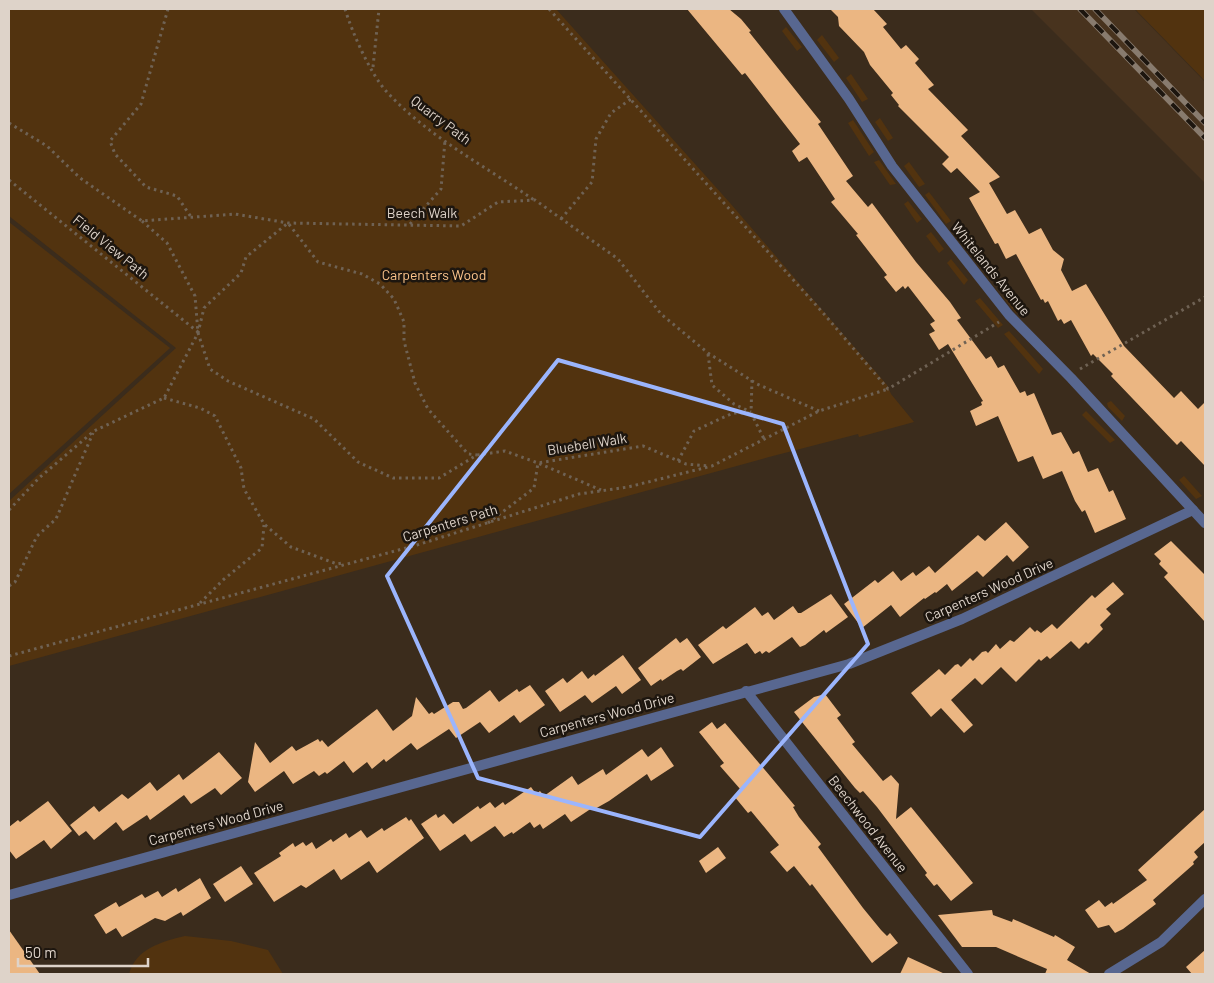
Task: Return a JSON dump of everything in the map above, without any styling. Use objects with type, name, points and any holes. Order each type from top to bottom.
[{"type":"street","name":"Whitelands Avenue","points":[[784,9],[849,98],[892,166],[1009,315],[1071,378],[1205,523]]},
{"type":"street","name":"Carpenters Wood Drive","points":[[9,895],[849,664],[962,620],[1192,510]]},
{"type":"street","name":"Beechwood Avenue","points":[[746,691],[968,974]]},
{"type":"street","points":[[1109,974],[1161,942],[1205,899]]},
{"type":"path","points":[[168,9],[141,104],[110,141],[115,154],[146,187],[177,196],[191,217]]},
{"type":"path","name":"Quarry Path","points":[[345,9],[352,33],[385,90],[424,125],[535,200]]},
{"type":"path","points":[[373,68],[379,9]]},
{"type":"path","points":[[549,9],[824,314],[888,389]]},
{"type":"path","points":[[561,219],[592,182],[596,139],[611,113],[631,99]]},
{"type":"path","points":[[9,123],[47,146],[80,178],[142,220]]},
{"type":"path","points":[[409,225],[441,189],[446,140]]},
{"type":"path","name":"Field View Path","points":[[9,180],[198,333]]},
{"type":"path","points":[[535,200],[618,259],[661,314],[708,353],[752,380],[819,410]]},
{"type":"path","name":"Beech Walk","points":[[142,220],[235,214],[288,223],[460,226],[498,202],[535,200]]},
{"type":"path","name":"Bluebell Walk","points":[[142,220],[167,243],[194,296],[198,333],[210,369],[228,382],[314,419],[358,462],[392,478],[439,478],[477,455],[505,451],[538,463],[643,446],[686,464],[712,466]]},
{"type":"path","points":[[9,510],[40,478],[94,431],[164,398],[198,333],[204,308],[241,272],[246,257],[288,223],[318,262],[362,274],[380,284],[394,299],[404,322],[404,341],[415,383],[428,409],[468,454],[477,455]]},
{"type":"path","points":[[1071,378],[1089,363],[1205,297]]},
{"type":"path","name":"Carpenters Path","points":[[9,656],[356,562],[485,525],[579,494],[628,487],[712,466],[819,410],[888,389],[1009,315]]},
{"type":"path","points":[[708,353],[712,385],[734,404],[751,413]]},
{"type":"path","points":[[752,380],[751,413],[764,439]]},
{"type":"path","points":[[164,398],[200,408],[215,416],[241,468],[244,489],[264,524],[291,547],[337,564],[356,562]]},
{"type":"path","points":[[678,461],[694,432],[733,413],[751,413]]},
{"type":"path","points":[[9,586],[14,582],[37,536],[56,519],[94,431]]},
{"type":"path","points":[[485,525],[534,488],[538,463],[601,490]]},
{"type":"path","points":[[199,604],[223,580],[262,548],[264,524]]},
{"type":"highlighted area","points":[[558,360],[783,424],[868,644],[700,837],[478,778],[387,576]]},
{"type":"shaded area","points":[[1031,9],[1134,9],[1205,82],[1205,183]]},
{"type":"green space","name":"Carpenters Wood","points":[[9,9],[556,9],[730,203],[887,385],[891,394],[914,422],[859,437],[858,434],[769,457],[9,666],[9,501],[176,348],[9,216]]},
{"type":"green space","points":[[1135,9],[1205,9],[1205,81]]},
{"type":"green space","points":[[786,27],[802,47],[797,51],[782,31]]},
{"type":"green space","points":[[822,35],[839,58],[834,62],[817,40]]},
{"type":"green space","points":[[851,74],[868,99],[862,102],[846,78]]},
{"type":"green space","points":[[880,118],[893,138],[888,141],[875,122]]},
{"type":"green space","points":[[853,120],[874,152],[869,156],[848,123]]},
{"type":"green space","points":[[879,160],[896,184],[890,185],[874,162]]},
{"type":"green space","points":[[909,162],[925,184],[919,187],[904,166]]},
{"type":"green space","points":[[929,192],[951,221],[946,224],[925,195]]},
{"type":"green space","points":[[908,201],[922,219],[917,223],[904,204]]},
{"type":"green space","points":[[9,222],[170,348],[9,494]]},
{"type":"green space","points":[[931,232],[944,249],[939,253],[926,236]]},
{"type":"green space","points":[[951,259],[968,280],[964,285],[947,263]]},
{"type":"green space","points":[[982,259],[995,275],[990,279],[978,263]]},
{"type":"green space","points":[[1008,293],[1022,310],[1016,313],[1003,297]]},
{"type":"green space","points":[[980,298],[1003,325],[998,328],[975,301]]},
{"type":"green space","points":[[1009,331],[1043,369],[1039,374],[1004,334]]},
{"type":"green space","points":[[1111,401],[1125,416],[1122,421],[1108,407],[1107,403]]},
{"type":"green space","points":[[1086,411],[1115,440],[1110,443],[1082,415]]},
{"type":"green space","points":[[1184,476],[1202,496],[1196,499],[1179,480]]},
{"type":"green space","points":[[185,936],[231,941],[268,950],[283,974],[129,974],[132,965],[144,952],[159,944]]},
{"type":"building","points":[[687,9],[729,9],[741,19],[751,31],[749,32],[821,122],[818,124],[853,176],[846,181],[868,207],[872,203],[916,262],[950,302],[961,318],[957,320],[986,359],[991,356],[998,368],[1004,365],[1020,393],[1025,391],[1027,396],[1034,393],[1052,435],[1061,432],[1073,454],[1079,451],[1088,472],[1098,468],[1109,492],[1113,490],[1126,519],[1095,533],[1085,510],[1082,512],[1075,501],[1062,471],[1043,479],[1033,456],[1018,462],[998,416],[976,426],[970,411],[982,405],[981,402],[983,401],[948,344],[939,350],[929,334],[935,331],[930,324],[935,321],[908,286],[905,289],[903,286],[896,292],[884,277],[887,275],[856,235],[858,234],[831,202],[835,199],[807,157],[799,162],[792,151],[800,144],[745,73],[742,75]]},
{"type":"building","points":[[830,9],[873,9],[887,24],[883,27],[901,49],[906,45],[919,59],[915,63],[934,85],[928,89],[968,130],[961,136],[1000,177],[989,183],[1007,214],[1015,210],[1029,234],[1041,228],[1053,250],[1064,259],[1061,270],[1072,291],[1086,284],[1124,346],[1174,398],[1181,391],[1198,409],[1205,402],[1205,466],[1181,441],[1177,445],[1111,376],[1113,374],[1093,354],[1091,356],[1071,320],[1064,324],[1061,319],[1058,321],[1048,301],[1045,303],[1043,299],[1041,300],[1016,254],[1006,259],[998,243],[995,244],[969,198],[980,192],[957,168],[951,173],[942,164],[949,157],[898,106],[891,95],[893,93],[870,65],[864,52],[839,26],[838,17]]},
{"type":"building","points":[[1006,522],[1029,547],[1013,562],[1007,555],[983,577],[977,571],[952,591],[947,584],[936,593],[924,598],[900,617],[891,605],[862,628],[844,604],[875,580],[878,583],[893,571],[901,581],[913,572],[916,576],[929,566],[935,573],[978,535],[985,541]]},
{"type":"building","points":[[1171,541],[1205,575],[1205,622],[1164,577],[1168,573],[1159,564],[1161,561],[1154,554]]},
{"type":"building","points":[[1113,582],[1124,594],[1106,609],[1111,614],[1100,625],[1103,629],[1088,644],[1086,642],[1079,649],[1071,641],[1050,659],[1047,656],[1041,661],[1039,659],[1016,682],[1001,667],[982,685],[975,678],[951,700],[973,725],[964,733],[941,708],[931,717],[911,693],[939,669],[945,675],[955,665],[958,664],[961,667],[970,658],[973,661],[982,652],[986,651],[988,653],[996,644],[1000,649],[1010,640],[1014,642],[1030,627],[1035,632],[1037,630],[1041,633],[1052,624],[1057,629],[1092,595],[1095,598]]},
{"type":"building","points":[[831,594],[848,617],[826,633],[824,630],[800,647],[792,637],[769,653],[766,651],[762,654],[760,651],[755,654],[747,643],[713,664],[698,645],[723,626],[726,629],[755,607],[762,616],[768,612],[774,620],[793,606],[798,613],[801,613]]},
{"type":"building","points":[[676,638],[680,643],[687,638],[701,657],[683,671],[681,669],[651,686],[638,668]]},
{"type":"building","points":[[623,655],[641,680],[622,694],[616,686],[592,703],[585,695],[560,712],[545,691],[563,678],[567,683],[582,671],[588,679],[594,674],[595,676]]},
{"type":"building","points":[[530,685],[545,705],[520,723],[514,715],[489,733],[480,722],[456,738],[449,729],[417,750],[411,743],[386,762],[384,759],[372,769],[367,762],[353,773],[344,761],[327,774],[325,772],[319,776],[314,771],[293,784],[284,771],[255,792],[248,782],[255,742],[270,763],[292,746],[296,751],[318,739],[320,742],[322,740],[328,747],[377,709],[393,731],[412,716],[416,697],[429,714],[432,712],[434,714],[453,702],[459,702],[463,709],[466,708],[490,690],[499,702],[517,689],[519,692]]},
{"type":"building","points":[[825,694],[841,715],[837,718],[855,742],[852,744],[883,781],[891,775],[899,784],[896,819],[911,807],[973,883],[951,901],[937,884],[934,886],[925,875],[927,873],[877,807],[863,791],[860,793],[855,788],[794,712],[814,697]]},
{"type":"building","points":[[712,722],[717,729],[725,723],[770,776],[795,806],[793,807],[799,817],[821,844],[818,847],[863,908],[887,936],[890,933],[898,943],[872,963],[812,884],[810,886],[794,866],[787,872],[770,852],[779,845],[751,811],[748,813],[734,796],[741,790],[720,766],[724,763],[699,732]]},
{"type":"building","points":[[661,747],[674,766],[651,781],[647,774],[609,801],[593,810],[592,808],[571,822],[565,814],[543,829],[540,824],[534,828],[530,822],[513,834],[512,832],[504,837],[495,826],[471,842],[465,834],[440,851],[421,824],[436,814],[438,818],[444,814],[453,824],[478,806],[480,809],[490,802],[495,808],[503,802],[505,805],[531,787],[536,794],[540,791],[544,796],[572,776],[578,785],[603,769],[606,775],[642,749],[648,757]]},
{"type":"building","points":[[219,752],[242,778],[221,795],[215,788],[191,804],[184,795],[150,820],[147,815],[123,831],[116,822],[94,840],[86,831],[79,836],[70,825],[94,806],[99,812],[122,794],[128,799],[150,782],[157,791],[179,774],[183,780]]},
{"type":"building","points":[[48,801],[72,831],[51,849],[44,840],[16,859],[9,850],[9,827],[18,820],[20,822]]},
{"type":"building","points":[[1205,809],[1205,842],[1194,852],[1198,857],[1193,862],[1194,864],[1153,900],[1156,904],[1123,929],[1115,933],[1109,925],[1098,928],[1085,910],[1099,900],[1105,907],[1112,902],[1113,904],[1147,880],[1138,870]]},
{"type":"building","points":[[406,817],[409,821],[411,819],[424,838],[377,873],[369,861],[341,880],[334,869],[306,888],[301,885],[274,902],[254,873],[281,856],[279,853],[293,843],[295,847],[303,842],[306,846],[312,842],[316,849],[331,839],[333,842],[346,833],[349,838],[361,830],[367,838],[382,828],[384,831]]},
{"type":"building","points":[[718,847],[726,858],[706,873],[699,861]]},
{"type":"building","points":[[241,866],[253,884],[225,902],[213,884]]},
{"type":"building","points":[[200,878],[211,898],[183,916],[181,912],[165,921],[155,918],[122,937],[116,928],[106,934],[94,915],[116,902],[119,907],[142,894],[145,898],[158,891],[162,897],[176,888],[178,892]]},
{"type":"building","points":[[992,910],[993,915],[1012,922],[1013,919],[1054,937],[1055,935],[1075,947],[1067,960],[1091,974],[1045,974],[1047,969],[996,947],[962,947],[938,915]]},
{"type":"building","points":[[9,930],[40,974],[9,974]]},
{"type":"building","points":[[1205,950],[1205,974],[1192,974],[1186,967]]},
{"type":"building","points":[[908,957],[945,974],[900,974]]},
{"type":"railway","points":[[1080,9],[1205,138]]},
{"type":"railway","points":[[1095,9],[1205,123]]}]
